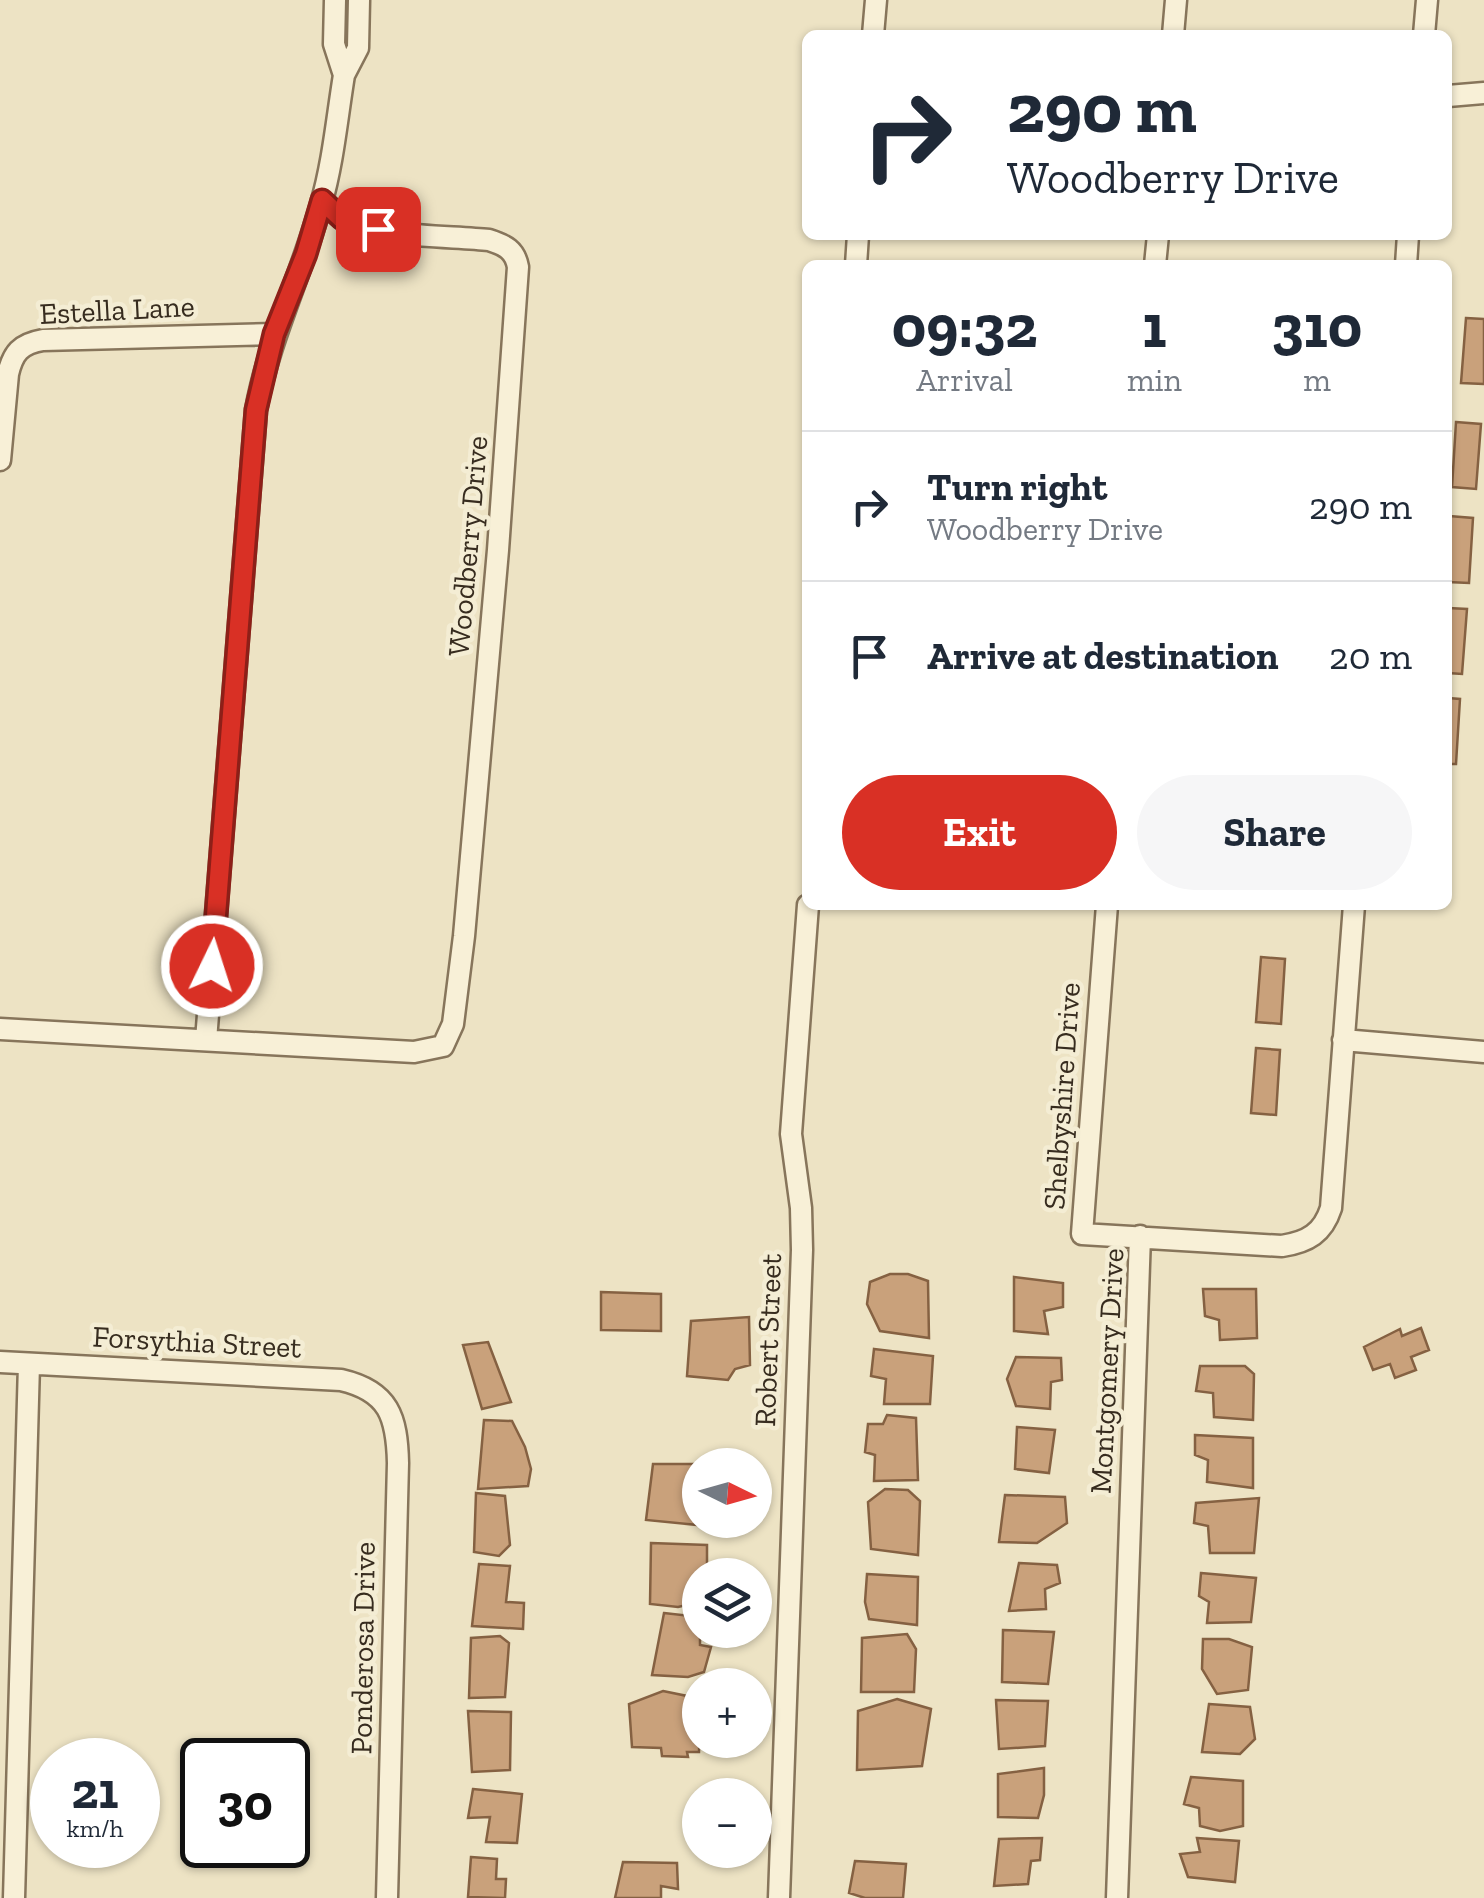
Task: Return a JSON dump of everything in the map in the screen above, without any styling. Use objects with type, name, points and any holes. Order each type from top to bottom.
[{"type":"street","points":[[335,0],[334,44],[344,75]]},
{"type":"street","points":[[0,1029],[206,1040],[250,463],[262,378],[322,200],[344,75],[358,48],[359,0]]},
{"type":"street","points":[[873,30],[876,0]]},
{"type":"street","points":[[1173,30],[1176,0]]},
{"type":"street","points":[[1424,30],[1426,0]]},
{"type":"street","points":[[1452,96],[1484,93]]},
{"type":"street","name":"Woodberry Drive","points":[[206,1040],[414,1052],[443,1046],[453,1024],[504,477],[518,267],[513,252],[489,240],[352,223],[322,200]]},
{"type":"street","name":"Estella Lane","points":[[0,460],[8,374],[21,346],[42,340],[274,334]]},
{"type":"street","name":"Robert Street","points":[[778,1898],[802,1250],[801,1208],[790,1134],[808,910]]},
{"type":"street","name":"Shelbyshire Drive","points":[[1107,910],[1082,1234],[1140,1236]]},
{"type":"street","name":"Montgomery Drive","points":[[1117,1898],[1140,1236],[1282,1246],[1316,1234],[1326,1223],[1331,1208],[1354,910]]},
{"type":"street","points":[[1343,1040],[1484,1052]]},
{"type":"street","name":"Forsythia Street","points":[[0,1362],[341,1380],[370,1390],[384,1403]]},
{"type":"street","points":[[14,1898],[29,1364]]},
{"type":"street","name":"Ponderosa Drive","points":[[384,1403],[396,1429],[398,1463],[387,1898]]},
{"type":"building","points":[[1466,318],[1484,319],[1484,384],[1461,383]]},
{"type":"building","points":[[1456,422],[1481,424],[1476,489],[1452,487]]},
{"type":"building","points":[[1452,516],[1473,518],[1469,583],[1452,582]]},
{"type":"building","points":[[1452,608],[1467,609],[1462,674],[1452,673]]},
{"type":"building","points":[[1452,698],[1460,699],[1456,764],[1452,764]]},
{"type":"building","points":[[1261,957],[1285,959],[1281,1024],[1256,1022]]},
{"type":"building","points":[[1256,1048],[1280,1050],[1276,1115],[1251,1113]]},
{"type":"building","points":[[890,1274],[908,1274],[928,1281],[929,1338],[880,1331],[867,1304],[870,1282]]},
{"type":"building","points":[[1014,1277],[1063,1283],[1063,1307],[1044,1311],[1048,1334],[1014,1331]]},
{"type":"building","points":[[1203,1289],[1256,1289],[1257,1338],[1220,1340],[1219,1320],[1205,1316]]},
{"type":"building","points":[[601,1292],[661,1294],[661,1331],[601,1330]]},
{"type":"building","points":[[749,1317],[750,1365],[735,1369],[728,1380],[687,1376],[691,1321]]},
{"type":"building","points":[[1421,1328],[1429,1350],[1411,1357],[1416,1370],[1395,1378],[1390,1364],[1373,1370],[1364,1347],[1400,1329],[1402,1336]]},
{"type":"building","points":[[488,1342],[511,1402],[482,1409],[463,1345]]},
{"type":"building","points":[[874,1349],[933,1356],[930,1404],[884,1404],[886,1379],[871,1376]]},
{"type":"building","points":[[1016,1357],[1061,1358],[1062,1380],[1051,1382],[1050,1409],[1016,1406],[1007,1379]]},
{"type":"building","points":[[1200,1366],[1245,1366],[1254,1374],[1253,1420],[1214,1417],[1213,1393],[1196,1391]]},
{"type":"building","points":[[887,1415],[916,1418],[918,1480],[874,1481],[875,1455],[865,1452],[868,1424],[883,1424]]},
{"type":"building","points":[[484,1420],[512,1421],[531,1469],[528,1486],[478,1489]]},
{"type":"building","points":[[1017,1427],[1055,1430],[1049,1473],[1015,1469]]},
{"type":"building","points":[[1195,1435],[1253,1438],[1253,1488],[1207,1482],[1208,1460],[1195,1455]]},
{"type":"building","points":[[653,1464],[682,1464],[682,1523],[646,1520]]},
{"type":"building","points":[[885,1489],[908,1490],[920,1501],[918,1555],[871,1549],[868,1502]]},
{"type":"building","points":[[476,1493],[505,1496],[510,1545],[499,1556],[474,1552]]},
{"type":"building","points":[[1005,1495],[1065,1497],[1067,1523],[1037,1543],[999,1542]]},
{"type":"building","points":[[1259,1498],[1254,1553],[1210,1553],[1208,1526],[1194,1523],[1196,1503]]},
{"type":"building","points":[[651,1543],[707,1545],[707,1558],[682,1558],[682,1606],[650,1604]]},
{"type":"building","points":[[1019,1563],[1057,1565],[1060,1583],[1045,1589],[1046,1609],[1009,1611]]},
{"type":"building","points":[[479,1564],[510,1566],[506,1602],[524,1603],[523,1629],[472,1626]]},
{"type":"building","points":[[1201,1573],[1256,1578],[1251,1622],[1207,1623],[1209,1602],[1199,1596]]},
{"type":"building","points":[[867,1574],[918,1577],[917,1625],[869,1619],[865,1602]]},
{"type":"building","points":[[664,1613],[682,1615],[682,1648],[711,1648],[705,1668],[682,1668],[682,1677],[652,1675]]},
{"type":"building","points":[[1003,1630],[1054,1632],[1048,1684],[1002,1682]]},
{"type":"building","points":[[907,1634],[916,1649],[914,1692],[861,1692],[862,1638]]},
{"type":"building","points":[[500,1636],[509,1643],[505,1697],[469,1698],[471,1638]]},
{"type":"building","points":[[1203,1639],[1229,1639],[1252,1647],[1248,1690],[1217,1694],[1202,1669]]},
{"type":"building","points":[[663,1691],[682,1695],[682,1757],[662,1756],[661,1748],[632,1747],[629,1704]]},
{"type":"building","points":[[897,1699],[931,1709],[922,1766],[857,1770],[858,1711]]},
{"type":"building","points":[[996,1700],[1048,1701],[1045,1746],[999,1749]]},
{"type":"building","points":[[1209,1704],[1250,1707],[1255,1739],[1240,1754],[1202,1752]]},
{"type":"building","points":[[468,1711],[511,1712],[510,1770],[472,1772]]},
{"type":"building","points":[[1044,1768],[1044,1795],[1038,1818],[998,1817],[998,1774]]},
{"type":"building","points":[[1191,1777],[1243,1781],[1243,1826],[1220,1831],[1200,1826],[1199,1808],[1184,1804]]},
{"type":"building","points":[[473,1789],[522,1794],[517,1843],[486,1842],[490,1817],[468,1818]]},
{"type":"building","points":[[1042,1838],[1040,1860],[1031,1861],[1028,1884],[994,1886],[999,1839]]},
{"type":"building","points":[[1197,1838],[1239,1841],[1235,1882],[1188,1877],[1180,1854],[1200,1852]]},
{"type":"building","points":[[471,1857],[497,1859],[496,1879],[506,1879],[505,1898],[468,1897]]},
{"type":"building","points":[[855,1861],[906,1864],[903,1898],[865,1898],[849,1893]]},
{"type":"building","points":[[623,1862],[677,1863],[678,1889],[661,1886],[661,1898],[615,1898]]},
{"type":"route","points":[[212,966],[250,463],[262,378],[322,200],[342,219],[378,229]]}]
